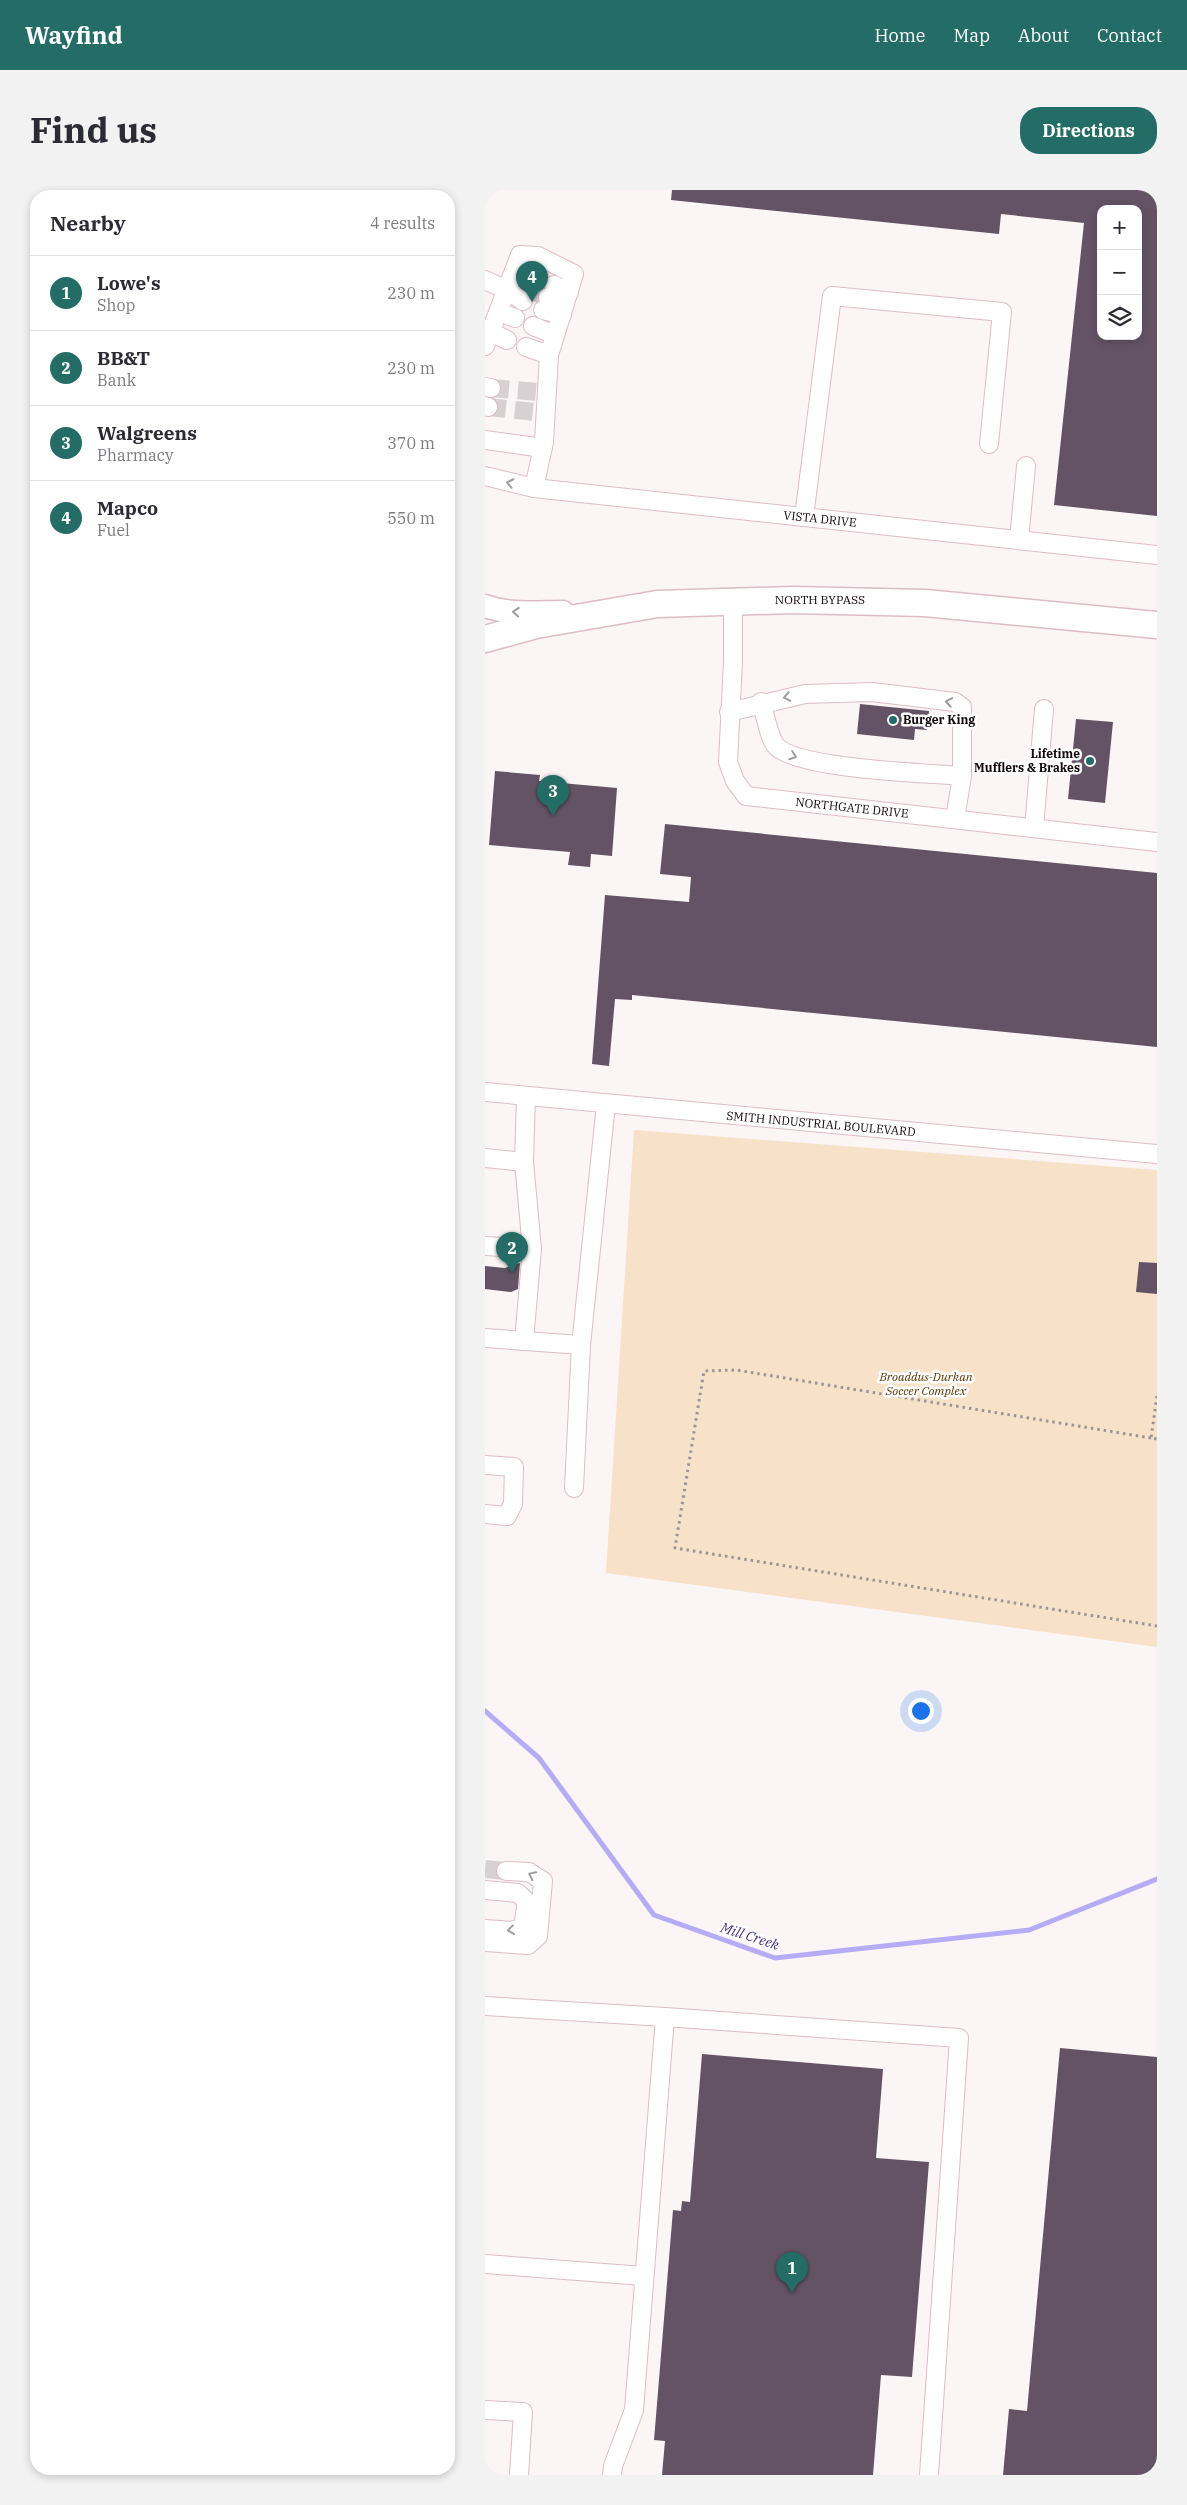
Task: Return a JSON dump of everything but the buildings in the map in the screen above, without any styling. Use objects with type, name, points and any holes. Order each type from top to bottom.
[{"type":"highway","name":"NORTH BYPASS","points":[[485,639],[536,626],[657,604],[733,602],[863,600],[925,602],[1157,625]]},
{"type":"main road","points":[[485,606],[496,610],[521,613],[617,611]]},
{"type":"street","points":[[488,339],[507,315],[511,279],[520,255],[538,256],[560,265],[574,274],[557,300],[555,336],[549,355],[540,412],[543,448],[534,488]]},
{"type":"street","points":[[487,281],[511,279],[529,289],[511,279]]},
{"type":"street","points":[[803,517],[831,296],[1002,312],[989,444]]},
{"type":"street","points":[[533,326],[555,336]]},
{"type":"street","points":[[488,339],[507,340]]},
{"type":"street","points":[[526,348],[549,355]]},
{"type":"street","points":[[485,440],[543,448]]},
{"type":"street","points":[[1019,540],[1025,466]]},
{"type":"street","name":"VISTA DRIVE","points":[[485,476],[534,488],[1157,555]]},
{"type":"street","name":"NORTHGATE DRIVE","points":[[733,602],[733,661],[728,762],[735,781],[746,796],[1157,842]]},
{"type":"street","points":[[729,712],[761,702],[805,694],[872,692],[955,702],[961,707],[962,776],[955,819]]},
{"type":"street","points":[[761,702],[775,745],[790,756],[822,763],[962,776]]},
{"type":"street","points":[[1034,828],[1044,709]]},
{"type":"street","name":"SMITH INDUSTRIAL BOULEVARD","points":[[485,1092],[1157,1154]]},
{"type":"street","points":[[524,1341],[532,1249],[524,1162],[526,1096]]},
{"type":"street","points":[[574,1488],[581,1346],[606,1104]]},
{"type":"street","points":[[485,1158],[524,1162]]},
{"type":"street","points":[[485,1246],[532,1249]]},
{"type":"street","points":[[485,1338],[581,1346]]},
{"type":"street","points":[[485,1464],[514,1467],[513,1504],[507,1516],[485,1514]]},
{"type":"street","points":[[485,1942],[528,1945],[539,1936],[543,1882],[529,1872],[506,1871]]},
{"type":"street","points":[[485,1890],[542,1895]]},
{"type":"street","points":[[485,1929],[512,1931],[523,1928],[527,1902],[518,1893]]},
{"type":"street","points":[[485,2006],[665,2016],[959,2038],[929,2475]]},
{"type":"street","points":[[612,2475],[613,2466],[634,2410],[665,2016]]},
{"type":"street","points":[[485,2264],[645,2276]]},
{"type":"street","points":[[485,2410],[523,2412],[519,2475]]},
{"type":"path","points":[[1157,1439],[737,1370],[704,1371],[675,1548],[1157,1626]]},
{"type":"path","points":[[1151,1438],[1157,1396]]},
{"type":"green space","name":"Broaddus-Durkan Soccer Complex","points":[[634,1130],[1157,1170],[1157,1647],[606,1573]]},
{"type":"waterway","name":"Mill Creek","points":[[485,1711],[539,1758],[654,1915],[775,1958],[1029,1930],[1157,1879]]},
{"type":"tunnel","points":[[529,290],[548,297]]},
{"type":"tunnel","points":[[491,388],[538,392]]},
{"type":"tunnel","points":[[488,407],[535,412]]},
{"type":"tunnel","points":[[485,1869],[506,1871]]},
{"type":"place","name":"Mapco","points":[[532,302]]},
{"type":"place","name":"Burger King","points":[[893,720]]},
{"type":"place","name":"Lifetime Mufflers & Brakes","points":[[1090,761]]},
{"type":"place","name":"Walgreens","points":[[553,816]]},
{"type":"place","name":"BB&T","points":[[512,1273]]},
{"type":"place","name":"Lowe's","points":[[792,2293]]}]
